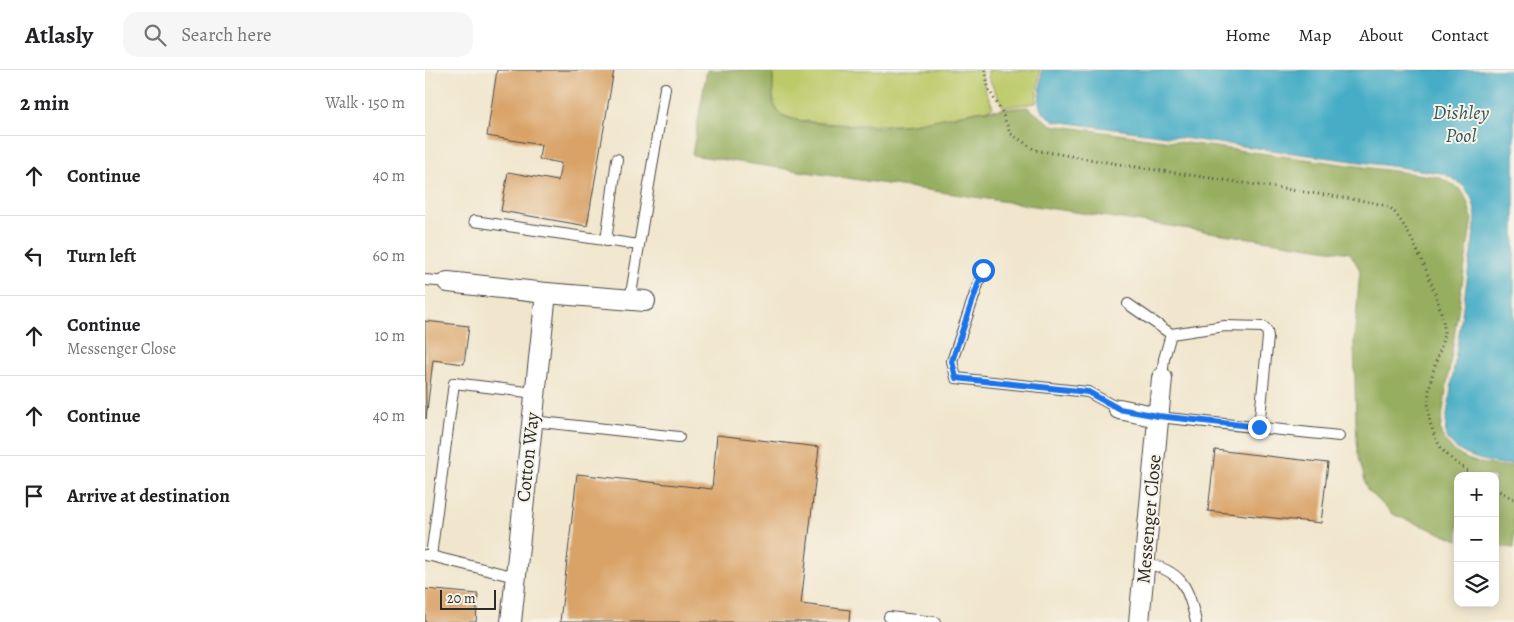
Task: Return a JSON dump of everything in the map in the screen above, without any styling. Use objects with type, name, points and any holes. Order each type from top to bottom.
[{"type":"street","points":[[448,282],[638,301]]},
{"type":"street","name":"Cotton Way","points":[[511,622],[546,293]]},
{"type":"street","name":"Messenger Close","points":[[1139,622],[1162,378]]},
{"type":"street","points":[[1119,409],[1158,416]]},
{"type":"lane","points":[[638,301],[639,245],[665,88]]},
{"type":"lane","points":[[606,241],[617,159]]},
{"type":"lane","points":[[474,221],[639,245]]},
{"type":"lane","points":[[983,270],[952,361],[956,378],[1088,392],[1119,409]]},
{"type":"lane","points":[[425,280],[448,282]]},
{"type":"lane","points":[[1128,304],[1171,334],[1225,326],[1260,326],[1267,330],[1268,337],[1259,427]]},
{"type":"lane","points":[[1162,378],[1164,359],[1171,334]]},
{"type":"lane","points":[[515,576],[428,556],[454,383],[535,393]]},
{"type":"lane","points":[[1158,416],[1339,436]]},
{"type":"lane","points":[[532,421],[679,437]]},
{"type":"lane","points":[[1145,562],[1163,567],[1175,574],[1184,585],[1191,600],[1196,622]]},
{"type":"lane","points":[[889,617],[935,622]]},
{"type":"path","points":[[985,70],[989,90],[1002,112],[1010,133],[1035,150],[1372,202],[1390,208],[1403,224],[1419,255],[1442,312],[1445,330],[1442,348],[1436,361],[1428,396],[1428,420],[1440,447],[1469,472]]},
{"type":"path","points":[[1499,491],[1514,499]]},
{"type":"green space","points":[[707,70],[773,70],[773,104],[780,115],[794,120],[824,124],[882,127],[913,124],[980,111],[1027,107],[1052,125],[1438,177],[1459,188],[1465,196],[1472,218],[1440,431],[1446,442],[1461,456],[1481,463],[1514,467],[1514,548],[1499,546],[1499,472],[1454,472],[1454,538],[1392,514],[1367,489],[1358,454],[1356,423],[1354,342],[1360,270],[1350,253],[692,155]]},
{"type":"green space","points":[[774,70],[981,70],[985,89],[993,107],[911,124],[864,125],[805,121],[790,118],[781,114],[778,110],[773,94]]},
{"type":"green space","points":[[988,70],[1040,70],[1036,103],[1003,107],[988,77]]},
{"type":"water","name":"Dishley Pool","points":[[1042,70],[1514,70],[1514,465],[1485,461],[1465,454],[1450,442],[1446,432],[1476,219],[1473,203],[1467,190],[1462,185],[1442,173],[1055,121],[1041,111],[1039,103]]},
{"type":"building","points":[[497,70],[614,70],[587,226],[501,211],[508,172],[558,181],[561,163],[539,159],[541,145],[487,136]]},
{"type":"building","points":[[425,321],[469,326],[464,364],[433,360],[426,419]]},
{"type":"building","points":[[717,435],[819,447],[801,604],[850,610],[849,622],[560,622],[577,474],[712,489]]},
{"type":"building","points":[[1215,450],[1328,463],[1321,523],[1208,511]]},
{"type":"building","points":[[425,589],[478,594],[476,622],[425,622]]},
{"type":"route","points":[[983,270],[952,361],[956,378],[1088,392],[1119,409],[1158,416],[1259,427]]}]
